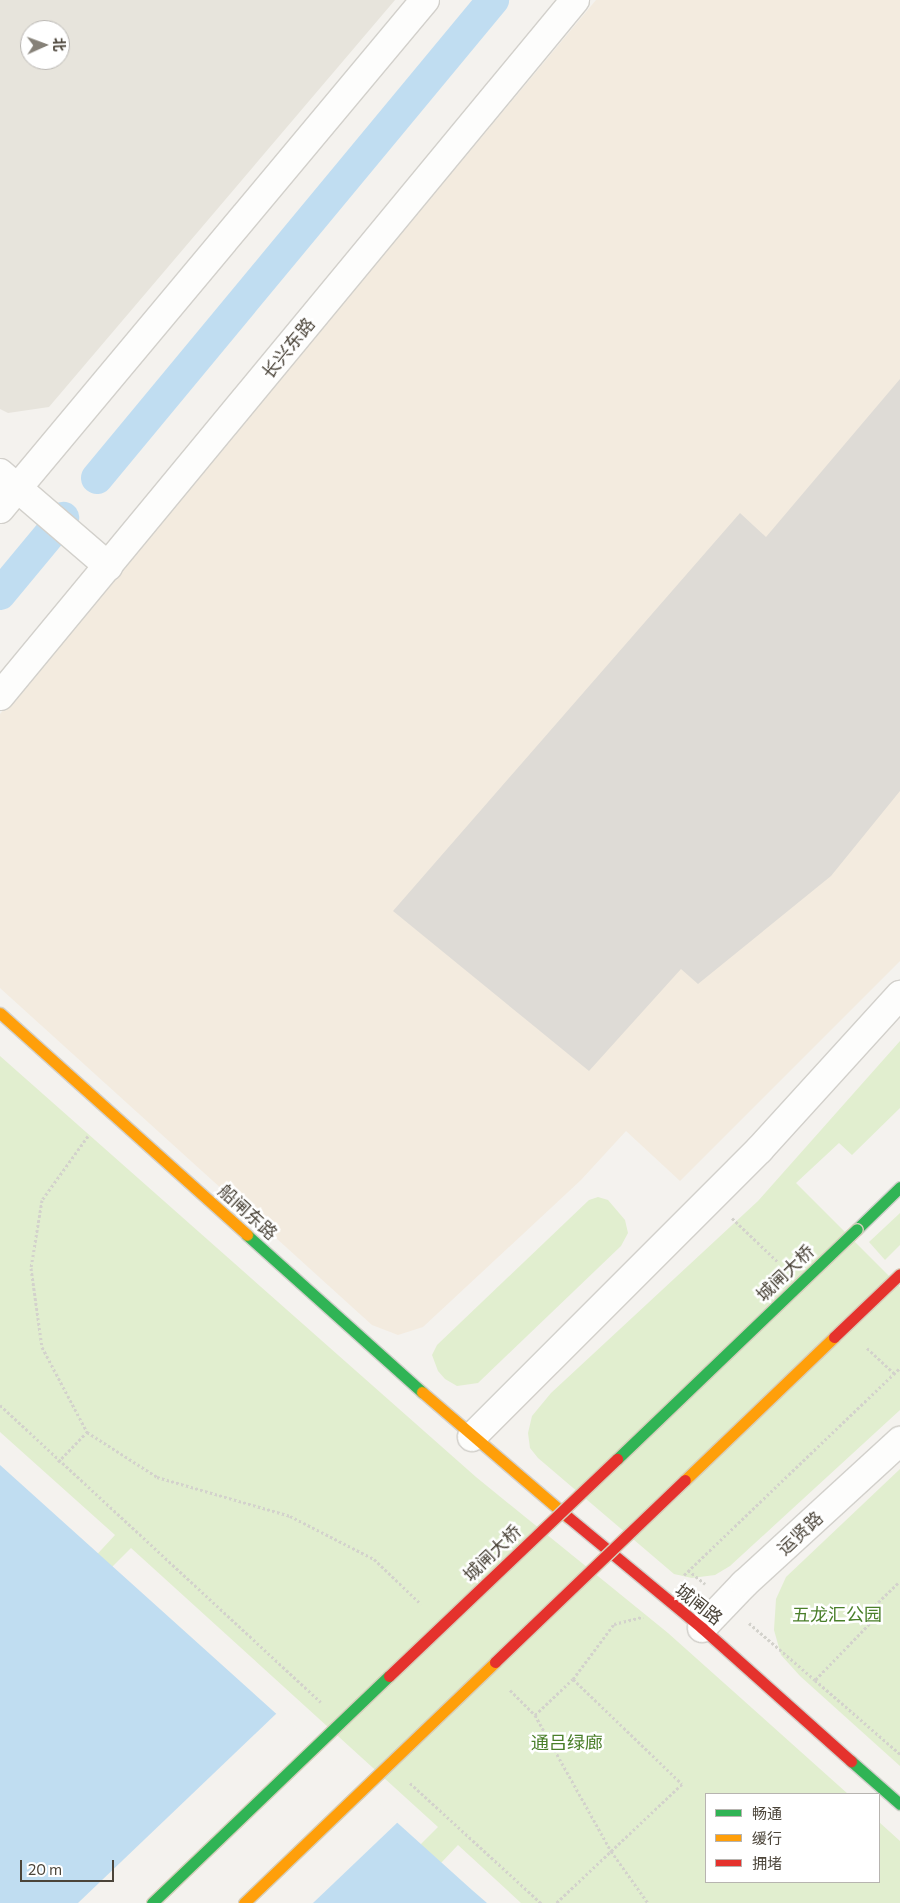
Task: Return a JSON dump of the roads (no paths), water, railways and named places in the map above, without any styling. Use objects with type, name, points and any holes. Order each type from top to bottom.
[{"type":"main road","name":"船闸东路","points":[[0,1013],[472,1438]]},
{"type":"main road","name":"城闸大桥","points":[[152,1903],[900,1187]]},
{"type":"main road","points":[[244,1903],[900,1274]]},
{"type":"main road","name":"城闸路","points":[[472,1438],[662,1597],[702,1628],[900,1804]]},
{"type":"street","points":[[108,566],[6,490],[425,0]]},
{"type":"street","name":"长兴东路","points":[[0,696],[574,0]]},
{"type":"street","points":[[472,1438],[758,1150],[900,995]]},
{"type":"street","name":"运贤路","points":[[702,1628],[726,1603],[900,1441]]},
{"type":"water","points":[[0,1465],[472,1890],[487,1903],[0,1903]]},
{"type":"waterway","points":[[97,478],[493,0]]},
{"type":"waterway","points":[[0,594],[63,518]]},
{"type":"park label","name":"五龙汇公园","points":[[837,1614]]},
{"type":"park label","name":"通吕绿廊","points":[[567,1742]]}]
